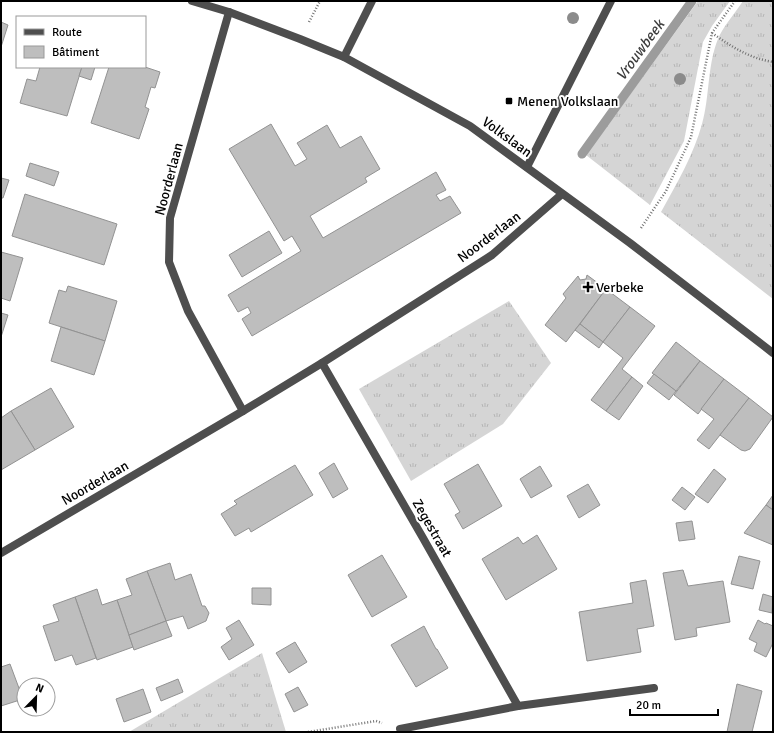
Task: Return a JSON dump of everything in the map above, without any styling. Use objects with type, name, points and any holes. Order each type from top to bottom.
[{"type":"street","name":"Volkslaan","points":[[192,1],[229,12],[344,57],[470,126],[630,243],[773,353]]},
{"type":"street","points":[[344,57],[372,1]]},
{"type":"street","points":[[527,167],[611,1]]},
{"type":"street","name":"Noorderlaan","points":[[229,12],[170,218],[169,262],[188,311],[244,411]]},
{"type":"street","name":"Noorderlaan","points":[[1,553],[244,411],[492,255],[562,194]]},
{"type":"street","name":"Zegestraat","points":[[322,363],[518,706]]},
{"type":"street","points":[[400,729],[518,706],[654,688]]},
{"type":"path","points":[[630,243],[666,191],[691,137],[712,33],[736,1]]},
{"type":"path","points":[[712,33],[748,56],[773,62]]},
{"type":"path","points":[[308,732],[376,721],[400,729]]},
{"type":"green space","points":[[698,1],[730,1],[712,26],[703,42],[684,141],[650,205],[586,155]]},
{"type":"green space","points":[[743,1],[773,1],[773,299],[661,212],[684,169],[699,135],[705,113],[714,49],[726,25]]},
{"type":"green space","points":[[509,301],[551,363],[503,424],[411,481],[359,389]]},
{"type":"green space","points":[[262,653],[286,732],[129,732]]},
{"type":"building","points":[[1,22],[8,25],[1,47]]},
{"type":"building","points":[[146,67],[160,72],[155,88],[151,87],[145,107],[149,109],[139,139],[91,123],[109,68]]},
{"type":"building","points":[[40,68],[82,68],[67,116],[20,103],[27,79],[36,81]]},
{"type":"building","points":[[82,68],[95,68],[91,80],[79,76]]},
{"type":"building","points":[[271,124],[295,166],[307,159],[297,143],[327,125],[340,148],[361,136],[380,169],[365,178],[367,182],[310,216],[323,238],[436,172],[446,190],[436,195],[440,201],[450,196],[461,213],[252,336],[242,319],[251,313],[248,307],[238,312],[228,295],[301,251],[292,236],[284,241],[229,149]]},
{"type":"building","points":[[30,163],[59,172],[54,186],[26,176]]},
{"type":"building","points":[[1,178],[9,180],[3,198],[1,198]]},
{"type":"building","points":[[25,194],[117,224],[104,265],[12,236]]},
{"type":"building","points":[[269,231],[282,253],[242,277],[229,255]]},
{"type":"building","points":[[1,252],[23,258],[10,301],[1,298]]},
{"type":"building","points":[[587,275],[606,289],[566,342],[545,325],[566,298],[563,294],[578,276],[580,280],[586,279]]},
{"type":"building","points":[[68,286],[117,301],[105,341],[49,323],[59,290],[66,292]]},
{"type":"building","points":[[606,289],[630,307],[603,342],[580,324]]},
{"type":"building","points":[[630,307],[655,326],[622,369],[632,377],[606,411],[591,400],[623,358],[603,342]]},
{"type":"building","points":[[1,313],[8,315],[1,337]]},
{"type":"building","points":[[580,324],[603,342],[599,348],[575,330]]},
{"type":"building","points":[[61,327],[105,341],[94,375],[51,361]]},
{"type":"building","points":[[676,342],[700,361],[676,391],[652,373]]},
{"type":"building","points":[[700,361],[724,379],[698,414],[674,395]]},
{"type":"building","points":[[654,374],[676,391],[669,400],[647,383]]},
{"type":"building","points":[[632,377],[643,386],[619,420],[606,411]]},
{"type":"building","points":[[724,379],[749,398],[709,449],[697,440],[714,419],[701,409]]},
{"type":"building","points":[[51,388],[74,427],[35,450],[11,411]]},
{"type":"building","points":[[749,398],[773,417],[750,449],[745,451],[741,450],[720,435]]},
{"type":"building","points":[[11,411],[35,450],[1,470],[1,418]]},
{"type":"building","points":[[334,463],[348,489],[333,498],[319,473]]},
{"type":"building","points":[[478,464],[502,506],[463,529],[455,515],[460,512],[444,484]]},
{"type":"building","points":[[295,465],[313,495],[251,532],[249,528],[235,536],[221,514],[237,504],[234,501]]},
{"type":"building","points":[[540,466],[552,486],[531,498],[520,479]]},
{"type":"building","points":[[714,469],[726,479],[708,503],[695,494]]},
{"type":"building","points":[[588,484],[600,505],[579,518],[567,496]]},
{"type":"building","points":[[682,487],[695,497],[685,510],[672,500]]},
{"type":"building","points":[[773,495],[773,510],[766,505]]},
{"type":"building","points":[[766,505],[773,510],[773,545],[744,533]]},
{"type":"building","points":[[692,521],[695,539],[679,541],[676,523]]},
{"type":"building","points":[[537,535],[557,569],[506,600],[482,559],[518,537],[523,544]]},
{"type":"building","points":[[382,555],[407,597],[372,617],[348,575]]},
{"type":"building","points":[[739,556],[760,561],[753,589],[731,584]]},
{"type":"building","points":[[170,563],[175,580],[191,574],[202,606],[205,606],[209,613],[206,621],[188,629],[183,616],[166,621],[147,571]]},
{"type":"building","points":[[683,570],[688,586],[723,581],[730,622],[696,628],[697,636],[675,640],[663,573]]},
{"type":"building","points":[[147,571],[166,621],[129,635],[117,600],[132,595],[126,579]]},
{"type":"building","points":[[646,580],[654,626],[637,629],[641,652],[587,661],[579,612],[633,603],[630,583]]},
{"type":"building","points":[[252,588],[271,588],[271,605],[252,604]]},
{"type":"building","points":[[97,589],[102,605],[117,600],[133,647],[97,660],[75,597]]},
{"type":"building","points":[[763,594],[773,597],[772,613],[759,610]]},
{"type":"building","points":[[75,597],[96,658],[76,665],[72,655],[55,661],[43,626],[59,621],[53,605]]},
{"type":"building","points":[[239,620],[254,645],[229,660],[221,647],[232,639],[226,628]]},
{"type":"building","points":[[758,620],[773,626],[773,643],[766,657],[754,651],[757,643],[749,639]]},
{"type":"building","points":[[166,621],[172,636],[134,650],[129,635]]},
{"type":"building","points":[[424,626],[448,668],[416,687],[391,645]]},
{"type":"building","points":[[295,642],[307,662],[289,673],[276,653]]},
{"type":"building","points":[[10,664],[16,680],[16,701],[1,706],[1,667]]},
{"type":"building","points":[[178,679],[183,692],[161,701],[156,688]]},
{"type":"building","points":[[737,684],[762,691],[752,732],[727,732]]},
{"type":"building","points":[[298,687],[308,705],[294,712],[285,694]]},
{"type":"building","points":[[143,689],[151,712],[124,722],[116,699]]},
{"type":"waterway","name":"Vrouwbeek","points":[[582,154],[692,1]]},
{"type":"place","name":"Menen Volkslaan","points":[[509,101]]},
{"type":"place","name":"Verbeke","points":[[588,287]]}]
